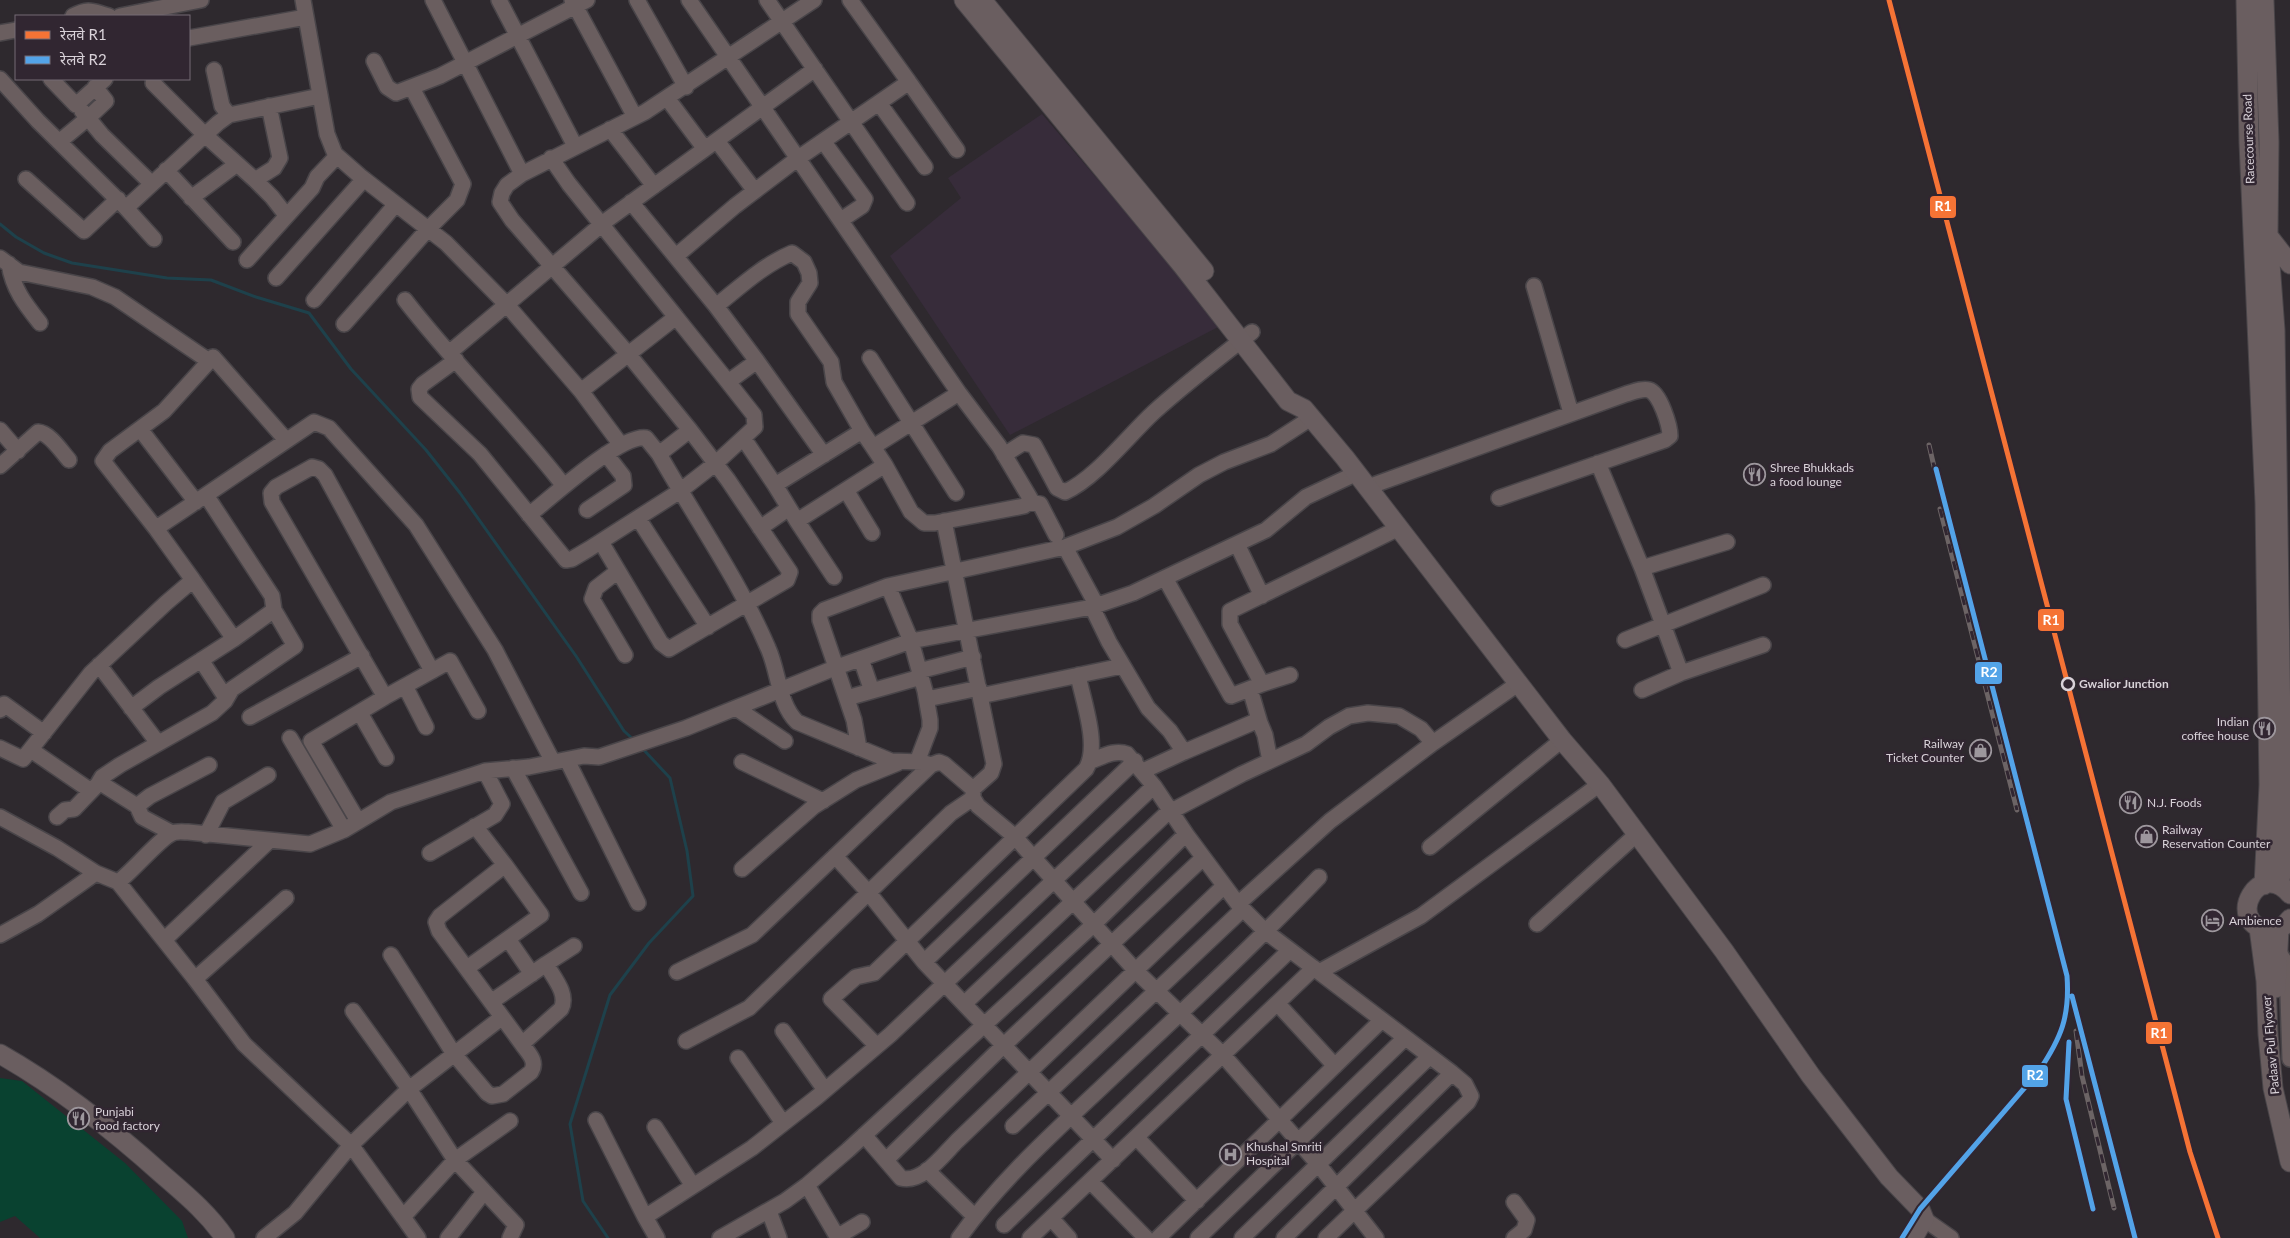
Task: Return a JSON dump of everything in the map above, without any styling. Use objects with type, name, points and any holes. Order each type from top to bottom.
[{"type":"main road","points":[[964,0],[1247,336]]},
{"type":"main road","points":[[982,0],[1247,336],[1288,401],[1308,414],[1362,480],[1562,740],[1600,784],[1724,951],[1811,1076],[1889,1177],[1920,1210],[1924,1219],[1913,1238]]},
{"type":"main road","name":"Racecourse Road","points":[[2246,0],[2272,278]]},
{"type":"main road","name":"Racecourse Road","points":[[2264,0],[2269,142],[2268,236],[2272,278]]},
{"type":"main road","points":[[2268,236],[2290,264]]},
{"type":"main road","points":[[2272,278],[2284,498],[2283,863],[2278,888]]},
{"type":"main road","points":[[2273,301],[2264,503],[2269,766],[2278,888]]},
{"type":"main road","points":[[2276,330],[2290,316]]},
{"type":"main road","name":"Padaav Pul Flyover","points":[[2278,888],[2251,893],[2248,900],[2249,916],[2259,928],[2266,981],[2273,1088],[2285,1116]]},
{"type":"main road","points":[[2259,928],[2270,930],[2286,926]]},
{"type":"main road","name":"Padaav Pul Flyover","points":[[2286,926],[2285,958],[2275,999],[2279,1063],[2290,1162]]},
{"type":"main road","points":[[0,1054],[39,1076],[117,1133],[211,1218],[225,1238]]},
{"type":"street","points":[[125,15],[201,0]]},
{"type":"street","points":[[303,0],[327,134],[337,156],[446,243],[507,305],[580,391],[621,445]]},
{"type":"street","points":[[433,0],[522,174]]},
{"type":"street","points":[[499,0],[575,146]]},
{"type":"street","points":[[637,0],[686,87]]},
{"type":"street","points":[[689,0],[959,394],[1004,455],[1030,498],[1029,502]]},
{"type":"street","points":[[767,0],[907,203]]},
{"type":"street","points":[[600,542],[666,648],[675,648],[787,580],[790,576],[790,572],[760,528],[690,430],[629,355],[512,220],[500,202],[502,193],[507,185],[522,174],[634,117],[686,87],[814,0]]},
{"type":"street","points":[[850,0],[957,150]]},
{"type":"street","points":[[374,61],[387,87],[396,93],[412,88],[518,36],[578,2],[634,117]]},
{"type":"street","points":[[75,15],[81,12],[103,12]]},
{"type":"street","points":[[190,38],[306,17]]},
{"type":"street","points":[[551,158],[569,184],[602,225],[676,317],[754,415],[755,427],[716,464],[680,491],[572,559],[566,560],[480,454],[420,397],[419,389],[507,305],[602,225],[815,69]]},
{"type":"street","points":[[214,70],[222,106],[228,115]]},
{"type":"street","points":[[0,79],[154,239]]},
{"type":"street","points":[[53,80],[102,136],[152,184]]},
{"type":"street","points":[[676,256],[798,159],[909,82]]},
{"type":"street","points":[[59,142],[106,101],[100,83],[76,105]]},
{"type":"street","points":[[152,83],[205,135],[255,180],[272,197],[286,216]]},
{"type":"street","points":[[344,324],[428,229],[457,200],[463,184],[412,88]]},
{"type":"street","points":[[26,179],[84,231],[152,184],[228,115],[320,96]]},
{"type":"street","points":[[667,98],[755,192]]},
{"type":"street","points":[[879,103],[925,167]]},
{"type":"street","points":[[255,180],[274,168],[280,158],[269,106]]},
{"type":"street","points":[[610,129],[654,186]]},
{"type":"street","points":[[824,141],[865,199],[862,206],[841,220]]},
{"type":"street","points":[[247,260],[337,156]]},
{"type":"street","points":[[191,198],[237,164]]},
{"type":"street","points":[[166,170],[233,242]]},
{"type":"street","points":[[276,278],[364,179]]},
{"type":"street","points":[[631,202],[716,306],[824,455]]},
{"type":"street","points":[[314,300],[396,204]]},
{"type":"street","points":[[716,306],[772,262],[792,253],[798,256],[804,262],[809,273],[810,283],[798,302],[798,314],[831,362],[834,382],[862,431],[885,465],[911,512],[924,523],[1024,506],[1029,502],[1040,504],[1094,606],[1122,666],[1148,708],[1170,731],[1184,752]]},
{"type":"street","points":[[4,261],[18,294],[40,323]]},
{"type":"street","points":[[4,261],[19,272],[92,287],[115,297],[209,361]]},
{"type":"street","points":[[1534,286],[1571,414]]},
{"type":"street","points":[[405,300],[429,331],[453,356],[564,486]]},
{"type":"street","points":[[580,391],[676,317]]},
{"type":"street","points":[[1004,455],[1023,443],[1034,445],[1057,488],[1065,492],[1094,471],[1153,413],[1247,336]]},
{"type":"street","points":[[234,639],[157,530],[103,461],[110,451],[164,411],[213,356],[286,440]]},
{"type":"street","points":[[870,358],[956,493]]},
{"type":"street","points":[[728,382],[757,361]]},
{"type":"street","points":[[118,882],[138,866],[161,840],[172,833],[188,832],[310,844],[344,830],[391,802],[485,771],[599,757],[756,701],[911,641],[1094,606],[1133,593],[1266,530],[1306,497],[1571,414],[1642,389],[1651,390],[1657,397],[1670,428],[1670,436],[1664,440],[1499,498]]},
{"type":"street","points":[[873,447],[959,394]]},
{"type":"street","points":[[859,748],[857,731],[838,668],[820,620],[820,614],[824,610],[888,586],[954,571],[1117,527],[1154,506],[1199,475],[1224,462],[1271,444],[1308,414]]},
{"type":"street","points":[[157,530],[160,526],[314,422],[329,428],[416,525],[565,760],[638,902]]},
{"type":"street","points":[[57,817],[65,810],[74,809],[102,777],[212,713],[232,689],[295,646],[274,610],[272,596],[201,498],[140,429]]},
{"type":"street","points":[[0,430],[18,451]]},
{"type":"street","points":[[659,454],[690,430]]},
{"type":"street","points":[[775,485],[862,431]]},
{"type":"street","points":[[0,466],[38,432],[43,433],[70,460]]},
{"type":"street","points":[[529,515],[606,454],[640,437],[646,438],[659,454],[747,604],[769,650],[780,691],[791,716],[797,722],[898,763],[939,762],[944,764],[973,793],[978,806],[1014,836],[1156,992],[1223,1055],[1319,1165],[1376,1238]]},
{"type":"street","points":[[748,445],[834,577]]},
{"type":"street","points":[[587,510],[624,485],[623,476],[606,454]]},
{"type":"street","points":[[1598,463],[1642,568],[1681,673]]},
{"type":"street","points":[[760,528],[846,490],[885,465]]},
{"type":"street","points":[[385,698],[272,502],[271,493],[276,487],[312,467],[320,469],[432,671]]},
{"type":"street","points":[[846,490],[872,532]]},
{"type":"street","points":[[638,518],[708,627]]},
{"type":"street","points":[[686,1040],[749,1008],[973,793],[990,773],[994,764],[944,521]]},
{"type":"street","points":[[1270,761],[1265,735],[1260,724],[1256,687],[1230,624],[1230,611],[1398,528]]},
{"type":"street","points":[[1642,568],[1727,542]]},
{"type":"street","points":[[1237,544],[1262,596]]},
{"type":"street","points":[[618,571],[596,588],[592,599],[625,655]]},
{"type":"street","points":[[1166,578],[1231,696],[1290,675]]},
{"type":"street","points":[[0,748],[23,759],[99,665],[193,580]]},
{"type":"street","points":[[1625,640],[1764,585]]},
{"type":"street","points":[[677,972],[752,935],[835,856],[924,763],[930,728],[927,699],[911,641],[888,586]]},
{"type":"street","points":[[131,708],[274,610]]},
{"type":"street","points":[[1642,690],[1681,673],[1763,645]]},
{"type":"street","points":[[250,717],[362,656]]},
{"type":"street","points":[[847,698],[973,657]]},
{"type":"street","points":[[861,659],[872,691]]},
{"type":"street","points":[[202,660],[226,698]]},
{"type":"street","points":[[358,821],[311,741],[450,661],[478,711]]},
{"type":"street","points":[[99,665],[158,743]]},
{"type":"street","points":[[927,699],[980,692],[1122,666]]},
{"type":"street","points":[[877,1046],[831,999],[856,977],[874,973],[1014,836],[1086,769],[1090,761],[1092,741],[1078,675]]},
{"type":"street","points":[[1013,1126],[1156,992],[1241,906],[1330,821],[1434,743],[1519,683]]},
{"type":"street","points":[[405,686],[426,727]]},
{"type":"street","points":[[756,701],[764,726]]},
{"type":"street","points":[[0,710],[4,704],[44,733]]},
{"type":"street","points":[[736,708],[785,741]]},
{"type":"street","points":[[360,713],[386,758]]},
{"type":"street","points":[[964,1004],[1159,820],[1172,812],[1306,744],[1329,727],[1349,716],[1385,713],[1412,722],[1434,743]]},
{"type":"street","points":[[924,962],[1034,857],[1139,766],[1184,752],[1254,722],[1260,724]]},
{"type":"street","points":[[290,738],[344,830]]},
{"type":"street","points":[[1430,847],[1562,740]]},
{"type":"street","points":[[30,751],[137,806],[142,817],[172,833]]},
{"type":"street","points":[[1090,761],[1112,753],[1122,752],[1139,766],[1224,886],[1265,931],[1452,1073],[1469,1091],[1471,1096],[1468,1102],[1326,1238]]},
{"type":"street","points":[[742,762],[824,801]]},
{"type":"street","points":[[742,869],[813,807],[856,780],[898,763]]},
{"type":"street","points":[[137,806],[150,796],[209,765]]},
{"type":"street","points":[[513,768],[581,893]]},
{"type":"street","points":[[430,854],[495,815],[502,804],[485,771]]},
{"type":"street","points":[[206,835],[223,802],[268,775]]},
{"type":"street","points":[[1030,1238],[1278,1003],[1317,970],[1421,916],[1600,784]]},
{"type":"street","points":[[645,1217],[752,1148],[877,1046],[1154,786]]},
{"type":"street","points":[[330,807],[345,799]]},
{"type":"street","points":[[0,818],[57,848],[96,873],[118,882],[244,1044],[351,1145],[418,1238]]},
{"type":"street","points":[[467,968],[541,915],[476,826]]},
{"type":"street","points":[[720,1238],[769,1211],[807,1185],[985,1026],[1186,834]]},
{"type":"street","points":[[1537,924],[1637,834]]},
{"type":"street","points":[[164,940],[269,841]]},
{"type":"street","points":[[835,856],[868,892],[924,962],[1112,1160]]},
{"type":"street","points":[[886,1160],[1003,1046],[1113,945],[1203,858]]},
{"type":"street","points":[[391,955],[454,1054],[487,1093],[497,1096],[503,1094],[532,1072],[534,1067],[533,1060],[439,931],[436,922],[440,916],[505,866]]},
{"type":"street","points":[[0,935],[38,914],[96,873]]},
{"type":"street","points":[[959,1238],[990,1196],[1319,877]]},
{"type":"street","points":[[864,1135],[901,1178],[908,1180],[915,1178],[927,1170],[1224,886]]},
{"type":"street","points":[[195,979],[286,898]]},
{"type":"street","points":[[508,939],[532,974]]},
{"type":"street","points":[[491,1002],[574,946]]},
{"type":"street","points":[[1004,1225],[1289,950]]},
{"type":"street","points":[[2285,958],[2290,1059]]},
{"type":"street","points":[[522,1044],[561,1009],[564,1002],[564,995],[546,964]]},
{"type":"street","points":[[1278,1003],[1335,1066]]},
{"type":"street","points":[[353,1011],[455,1160],[516,1225],[510,1238]]},
{"type":"street","points":[[270,1236],[295,1213],[351,1145],[408,1089],[501,1018]]},
{"type":"street","points":[[1158,1238],[1382,1020]]},
{"type":"street","points":[[782,1031],[825,1090]]},
{"type":"street","points":[[1198,1238],[1405,1038]]},
{"type":"street","points":[[1242,1238],[1430,1057]]},
{"type":"street","points":[[738,1058],[783,1123]]},
{"type":"street","points":[[1284,1238],[1452,1073]]},
{"type":"street","points":[[596,1120],[657,1238]]},
{"type":"street","points":[[403,1217],[455,1160],[510,1121]]},
{"type":"street","points":[[655,1127],[693,1186]]},
{"type":"street","points":[[1137,1138],[1197,1201]]},
{"type":"street","points":[[927,1170],[974,1216]]},
{"type":"street","points":[[1090,1181],[1146,1238]]},
{"type":"street","points":[[807,1185],[837,1238],[862,1222]]},
{"type":"street","points":[[448,1238],[484,1192]]},
{"type":"street","points":[[1514,1202],[1527,1220],[1524,1230],[1514,1238]]},
{"type":"street","points":[[769,1211],[780,1238]]},
{"type":"street","points":[[1051,1218],[1069,1238]]},
{"type":"street","points":[[1924,1219],[1951,1238]]},
{"type":"shaded area","points":[[1042,114],[1222,325],[1010,435],[890,256],[961,198],[948,178]]},
{"type":"green space","points":[[0,1078],[22,1081],[125,1163],[182,1221],[188,1238],[40,1238],[15,1216],[0,1222]]},
{"type":"waterway","points":[[0,224],[16,237],[44,253],[72,263],[167,278],[211,280],[256,297],[309,313],[351,369],[426,450],[460,493],[576,656],[624,731],[634,740]]},
{"type":"waterway","points":[[608,1238],[583,1201],[570,1124],[610,995],[649,943],[693,896],[687,851],[670,778],[642,748]]},
{"type":"railway","points":[[1929,445],[1936,475]]},
{"type":"railway","points":[[1902,1238],[1920,1209],[2039,1071],[2053,1048],[2062,1026],[2068,990],[2067,976],[1936,469]]},
{"type":"railway","points":[[1940,509],[2017,810]]},
{"type":"railway","points":[[2072,996],[2135,1238]]},
{"type":"railway","points":[[2076,1031],[2082,1076],[2114,1208]]},
{"type":"railway","points":[[2069,1042],[2066,1099],[2093,1209]]},
{"type":"rail line","name":"R1","points":[[1889,0],[2190,1152],[2218,1238]]},
{"type":"rail line","name":"R2","points":[[1902,1238],[1920,1209],[2039,1071],[2053,1048],[2062,1026],[2068,990],[2067,976],[1936,469]]},
{"type":"rail line","name":"R2","points":[[2072,996],[2135,1238]]},
{"type":"rail line","name":"R2","points":[[2069,1042],[2066,1099],[2093,1209]]},
{"type":"place","name":"Shree Bhukkads a food lounge","points":[[1754,475]]},
{"type":"place","name":"Gwalior Junction","points":[[2068,684]]},
{"type":"place","name":"Indian coffee house","points":[[2265,729]]},
{"type":"place","name":"Railway Ticket Counter","points":[[1980,751]]},
{"type":"place","name":"N.J. Foods","points":[[2131,803]]},
{"type":"place","name":"Railway Reservation Counter","points":[[2146,837]]},
{"type":"place","name":"Ambience","points":[[2213,921]]},
{"type":"place","name":"Punjabi food factory","points":[[79,1119]]},
{"type":"place","name":"Khushal Smriti Hospital","points":[[1230,1154]]}]
